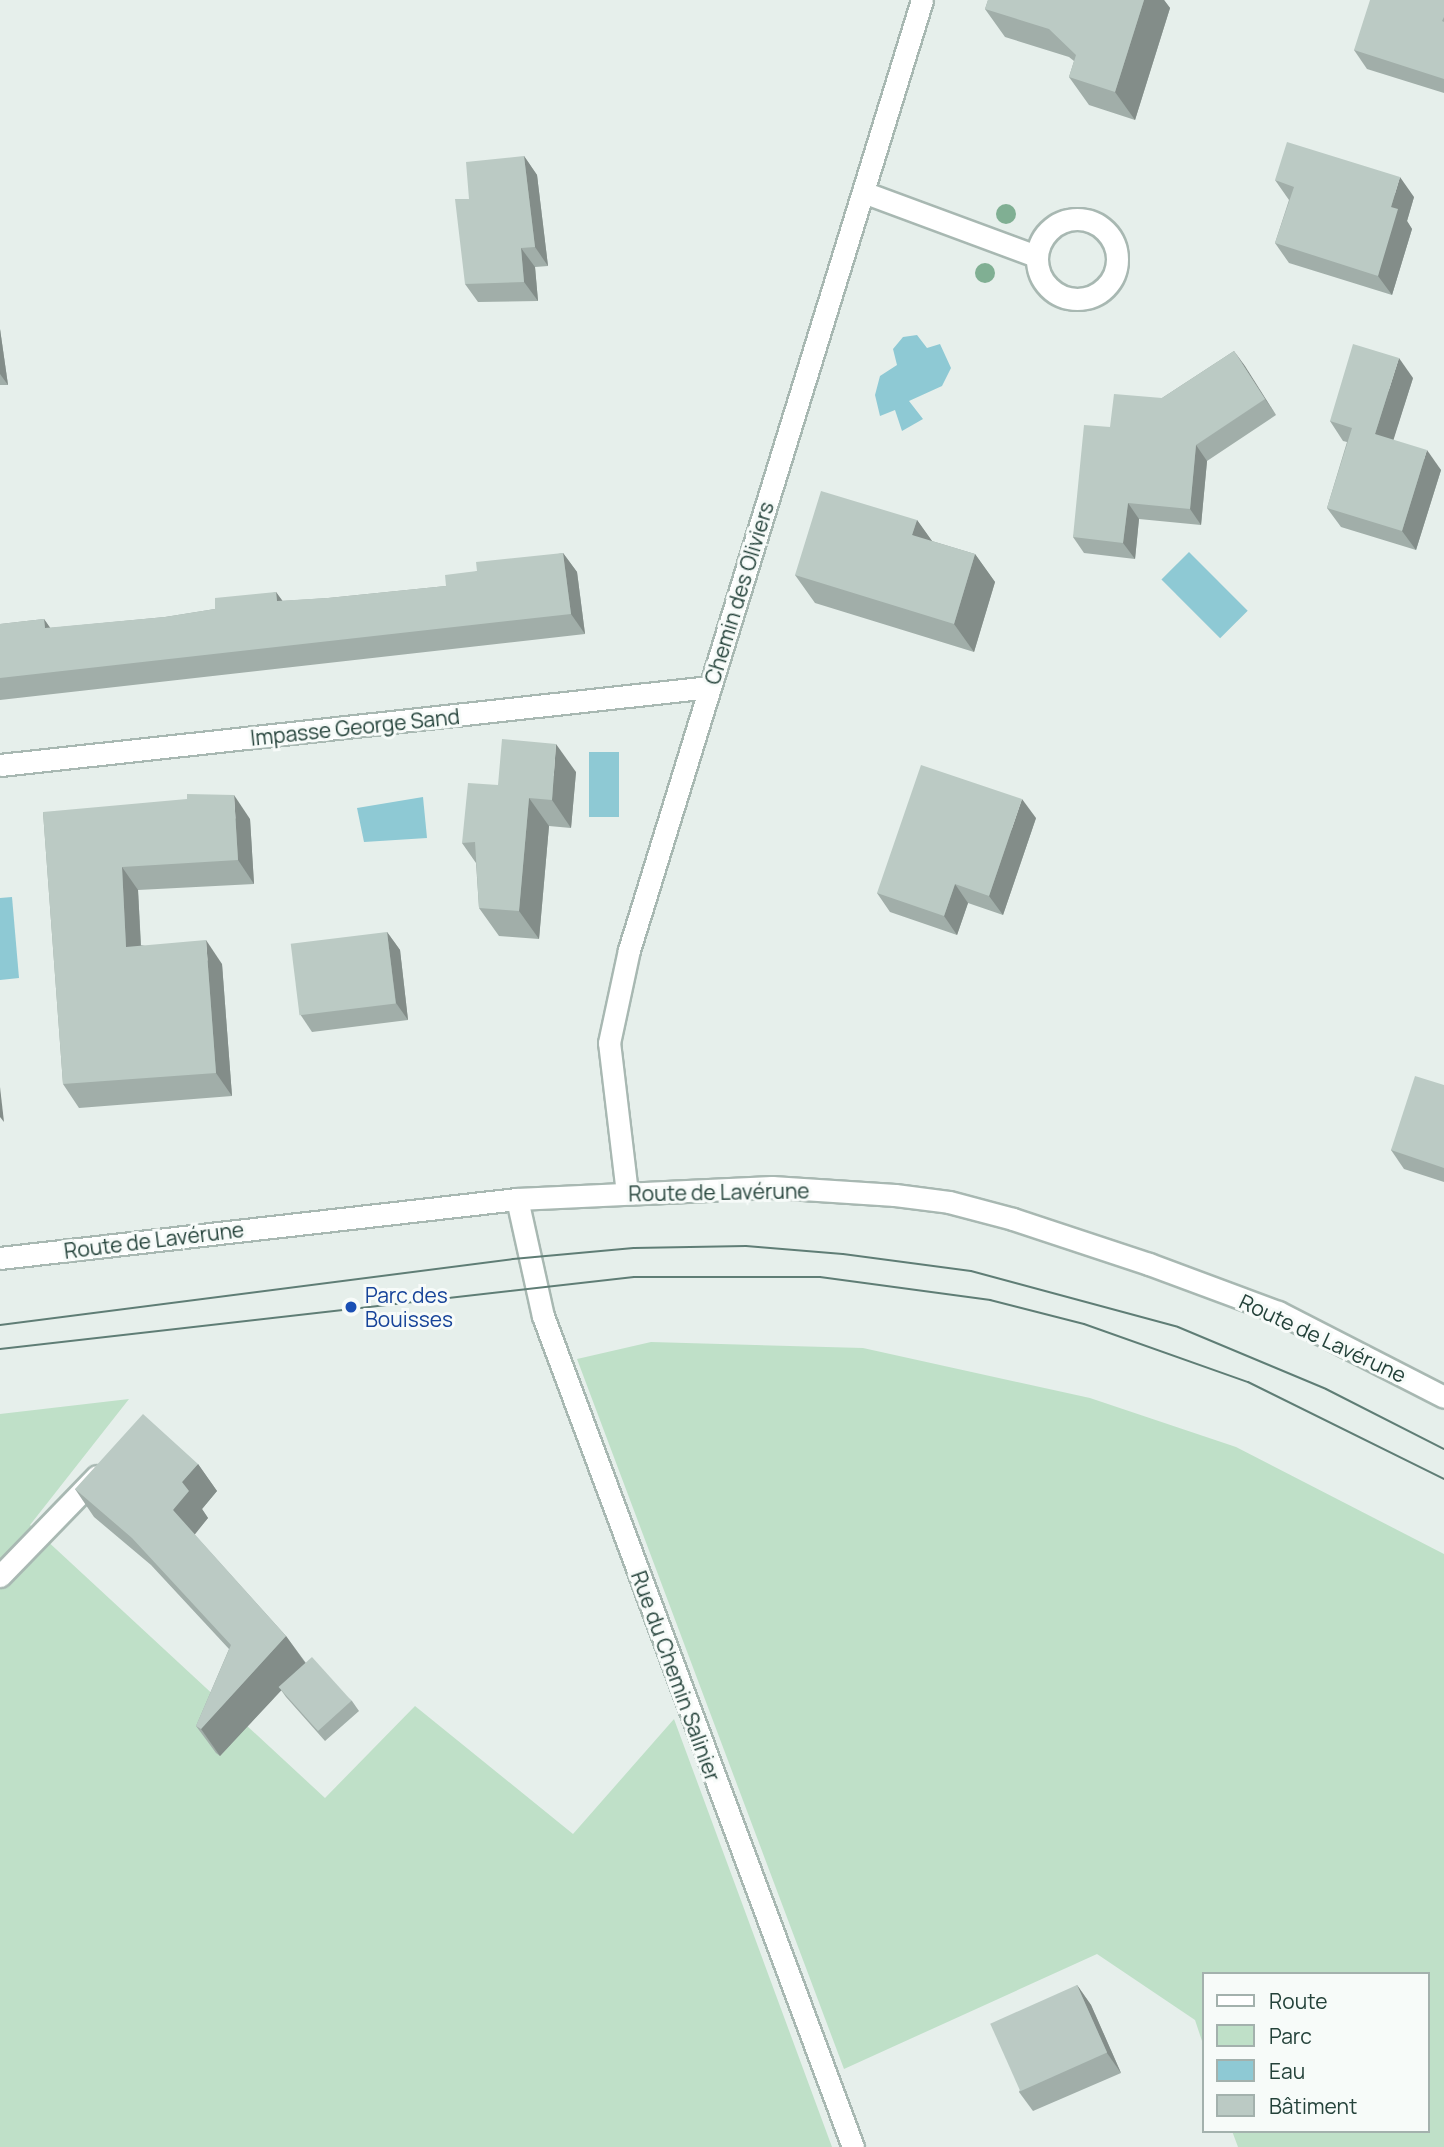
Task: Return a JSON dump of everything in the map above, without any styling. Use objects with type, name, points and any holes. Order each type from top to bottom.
[{"type":"street","name":"Chemin des Oliviers","points":[[627,1194],[610,1054],[613,1013],[710,687],[922,0]]},
{"type":"street","points":[[863,192],[1036,256]]},
{"type":"street","name":"Impasse George Sand","points":[[0,765],[710,687]]},
{"type":"street","name":"Route de Lavérune","points":[[0,1258],[517,1199],[772,1187],[949,1202],[1149,1264],[1278,1312],[1444,1397]]},
{"type":"street","name":"Rue du Chemin Salinier","points":[[517,1199],[543,1316],[852,2147]]},
{"type":"street","points":[[0,1576],[110,1462]]},
{"type":"green space","points":[[651,1342],[863,1348],[1090,1398],[1236,1447],[1444,1554],[1444,2147],[1238,2147],[1233,2133],[1430,2133],[1430,1972],[1202,1972],[1202,2041],[1195,2020],[1097,1954],[844,2069],[577,1359]]},
{"type":"green space","points":[[129,1399],[30,1525],[325,1798],[415,1706],[573,1834],[674,1719],[832,2147],[0,2147],[0,1414]]},
{"type":"water","points":[[917,335],[927,348],[940,344],[951,368],[942,386],[909,401],[923,419],[902,431],[895,410],[880,416],[875,395],[880,376],[897,365],[893,349],[903,337]]},
{"type":"water","points":[[1189,552],[1248,611],[1220,638],[1161,580]]},
{"type":"water","points":[[589,752],[619,752],[619,817],[589,817]]},
{"type":"water","points":[[423,797],[427,838],[364,842],[357,808]]},
{"type":"water","points":[[12,897],[19,978],[0,980],[0,898]]},
{"type":"building","points":[[988,0],[1144,0],[1115,92],[1069,77],[1076,55],[1049,29],[985,9]]},
{"type":"building","points":[[1370,0],[1444,0],[1444,79],[1354,50]]},
{"type":"building","points":[[1287,142],[1400,177],[1391,207],[1398,209],[1378,276],[1275,243],[1294,187],[1275,180]]},
{"type":"building","points":[[524,156],[535,247],[521,248],[524,282],[465,284],[455,199],[469,199],[466,162]]},
{"type":"building","points":[[1353,344],[1399,358],[1375,434],[1427,450],[1402,531],[1327,508],[1352,428],[1330,421]]},
{"type":"building","points":[[1234,351],[1265,399],[1196,445],[1190,509],[1128,503],[1123,543],[1073,537],[1084,425],[1110,427],[1114,394],[1162,398]]},
{"type":"building","points":[[821,491],[917,520],[912,535],[975,554],[954,624],[795,575]]},
{"type":"building","points":[[563,553],[571,614],[0,678],[0,624],[44,619],[45,628],[165,617],[215,609],[215,598],[276,592],[277,601],[446,586],[445,575],[477,571],[476,562]]},
{"type":"building","points":[[502,739],[556,744],[552,800],[529,798],[519,911],[479,908],[475,842],[462,843],[468,783],[498,785]]},
{"type":"building","points":[[921,765],[1022,799],[989,896],[955,884],[944,916],[877,893]]},
{"type":"building","points":[[187,794],[234,795],[238,860],[122,867],[126,947],[206,940],[216,1073],[63,1084],[43,812],[187,799]]},
{"type":"building","points":[[387,932],[396,1003],[299,1015],[291,944]]},
{"type":"building","points":[[1415,1076],[1444,1085],[1444,1168],[1391,1150]]},
{"type":"building","points":[[143,1414],[198,1464],[182,1482],[189,1491],[173,1510],[286,1636],[201,1729],[196,1726],[231,1645],[132,1538],[75,1489]]},
{"type":"building","points":[[312,1657],[351,1701],[318,1731],[279,1687]]},
{"type":"building","points":[[1077,1985],[1107,2053],[1020,2091],[990,2024]]},
{"type":"tram line","points":[[0,1325],[513,1259],[634,1248],[746,1246],[843,1254],[971,1271],[1178,1327],[1326,1389],[1444,1449]]},
{"type":"tram line","points":[[0,1349],[634,1277],[820,1277],[990,1300],[1084,1324],[1248,1382],[1444,1479]]},
{"type":"place","name":"Parc des Bouisses","points":[[351,1307]]}]
